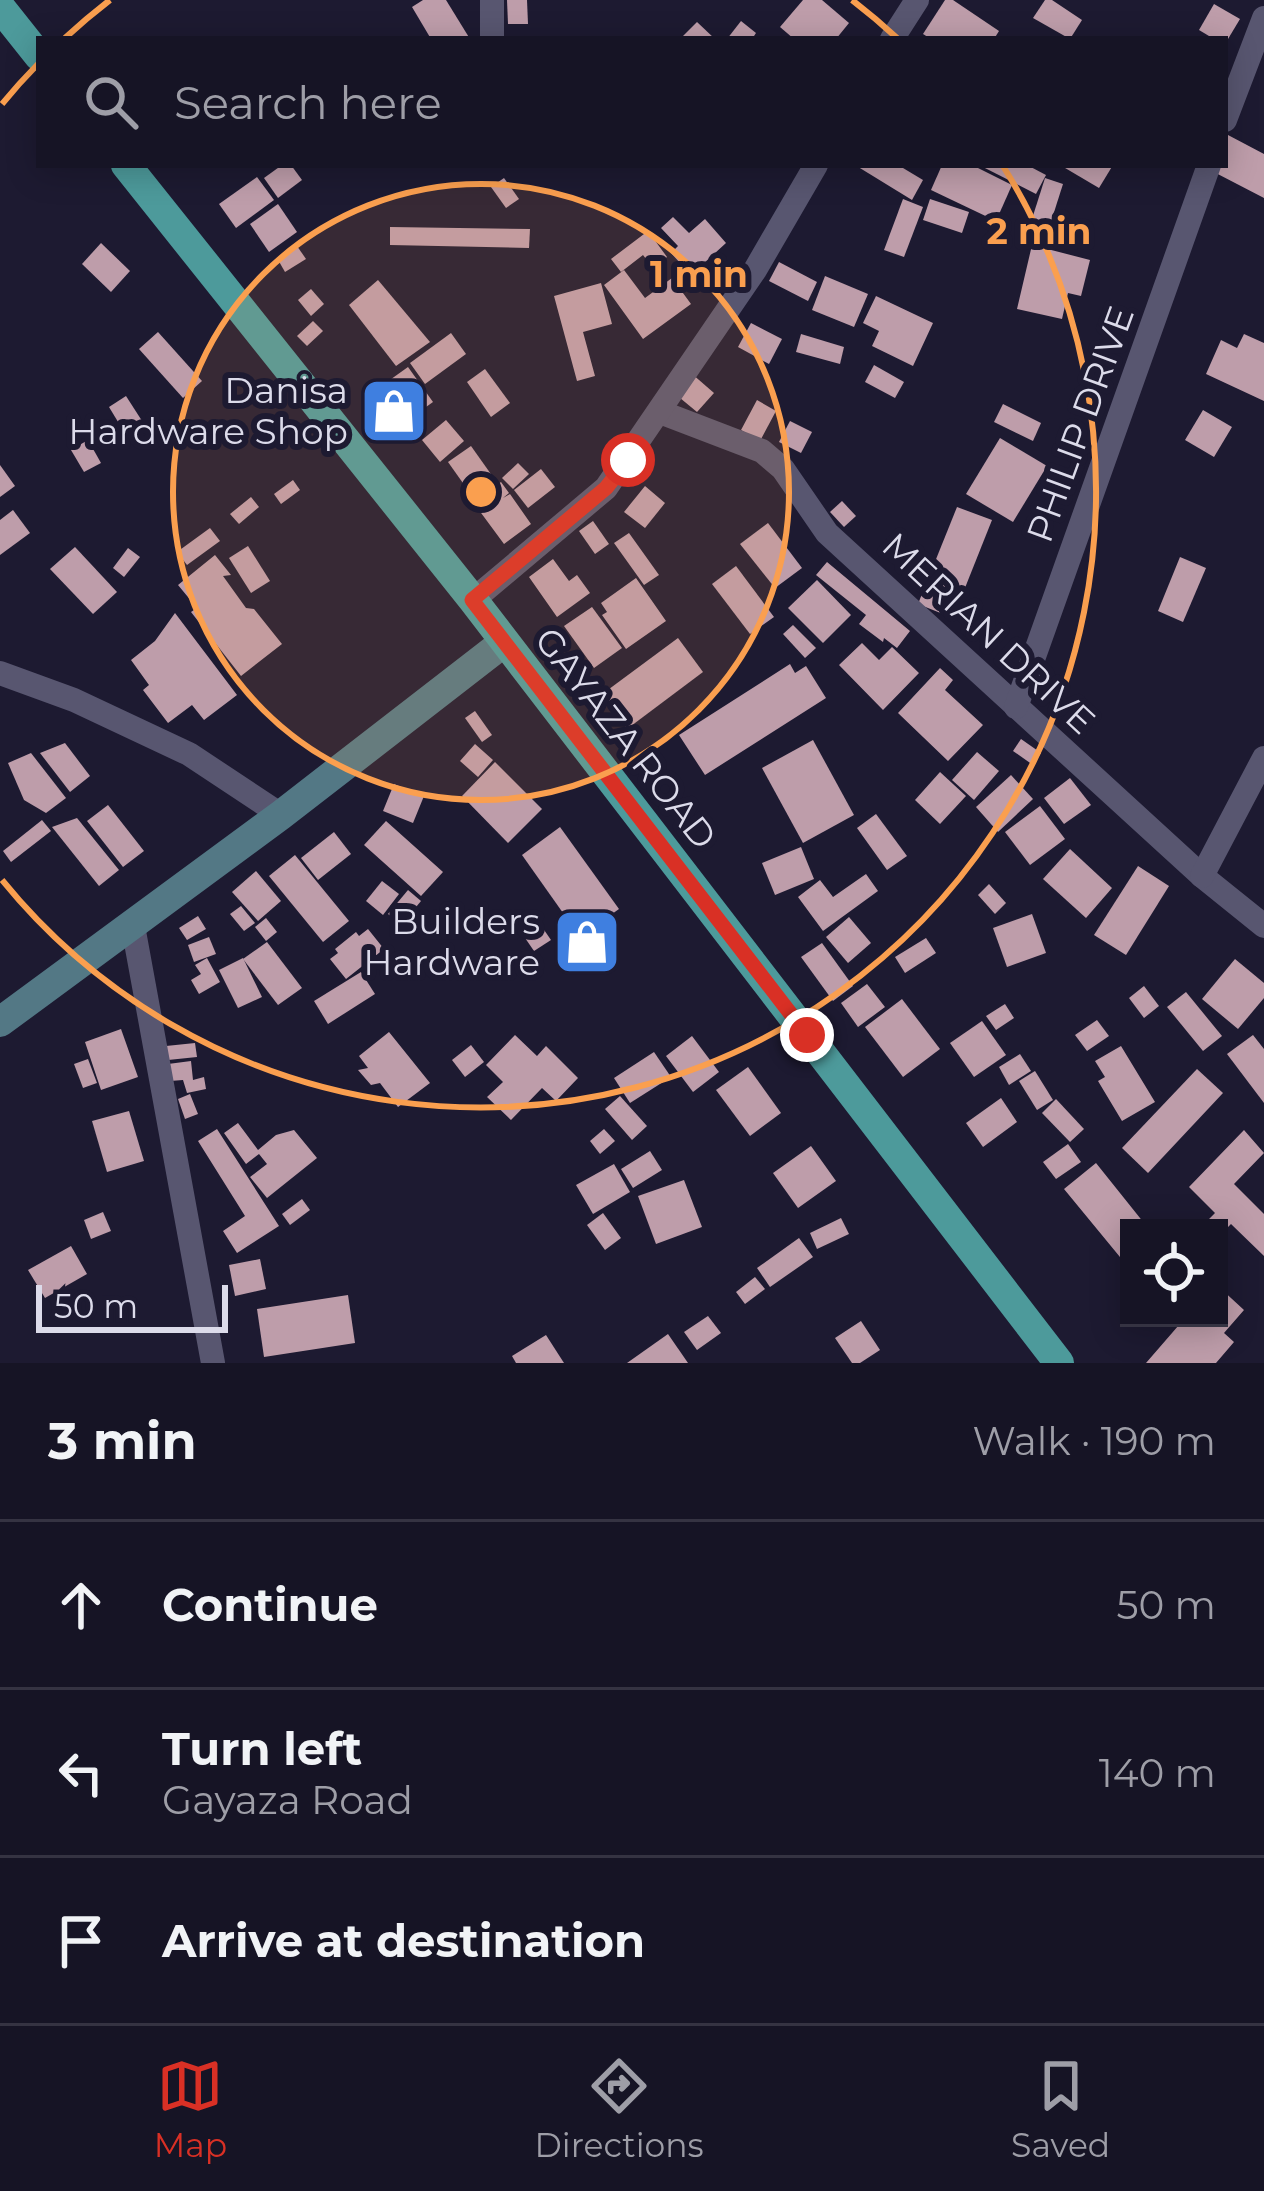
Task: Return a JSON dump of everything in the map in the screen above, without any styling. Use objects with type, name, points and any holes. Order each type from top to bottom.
[{"type":"main road","points":[[0,7],[36,52]]},
{"type":"main road","name":"GAYAZA ROAD","points":[[128,168],[472,600],[1059,1363]]},
{"type":"street","points":[[492,36],[493,0]]},
{"type":"street","points":[[894,36],[917,0]]},
{"type":"street","points":[[1250,0],[1264,7]]},
{"type":"street","points":[[1228,112],[1264,17]]},
{"type":"street","points":[[472,600],[606,488],[755,269],[814,168]]},
{"type":"street","name":"PHILIP DRIVE","points":[[1016,707],[1208,168]]},
{"type":"street","name":"MERIAN DRIVE","points":[[660,412],[762,451],[783,470],[827,532],[1202,876],[1264,926]]},
{"type":"street","points":[[0,1022],[281,815],[502,643]]},
{"type":"street","points":[[0,673],[74,700],[189,754],[281,815]]},
{"type":"street","points":[[1202,876],[1264,758]]},
{"type":"street","points":[[133,926],[213,1363]]},
{"type":"building","points":[[423,0],[446,0],[468,36],[429,36],[412,7]]},
{"type":"building","points":[[507,0],[527,0],[528,24],[508,24]]},
{"type":"building","points":[[803,0],[822,0],[849,23],[838,36],[790,36],[780,27]]},
{"type":"building","points":[[945,0],[953,0],[999,31],[996,36],[923,34]]},
{"type":"building","points":[[1045,0],[1052,0],[1082,20],[1072,36],[1065,36],[1033,18]]},
{"type":"building","points":[[1214,4],[1240,19],[1228,39],[1199,30]]},
{"type":"building","points":[[741,21],[756,33],[754,36],[729,36]]},
{"type":"building","points":[[697,22],[712,36],[683,36]]},
{"type":"building","points":[[1228,135],[1264,154],[1264,198],[1210,170],[1228,168]]},
{"type":"building","points":[[278,168],[293,168],[302,180],[278,198],[264,178]]},
{"type":"building","points":[[860,168],[903,168],[923,180],[912,200]]},
{"type":"building","points":[[941,168],[978,168],[1012,185],[996,221],[931,190]]},
{"type":"building","points":[[985,168],[1033,168],[1046,175],[1036,194]]},
{"type":"building","points":[[1065,168],[1111,168],[1099,188]]},
{"type":"building","points":[[257,177],[274,200],[236,228],[219,204]]},
{"type":"building","points":[[504,178],[519,199],[506,208],[491,187]]},
{"type":"building","points":[[1045,178],[1063,184],[1049,228],[1031,222]]},
{"type":"building","points":[[903,199],[923,207],[904,257],[884,250]]},
{"type":"building","points":[[930,199],[969,212],[962,233],[923,220]]},
{"type":"building","points":[[278,204],[297,232],[269,252],[250,224]]},
{"type":"building","points":[[673,217],[689,233],[705,219],[726,243],[691,275],[671,253],[678,246],[661,228]]},
{"type":"building","points":[[390,227],[530,229],[529,248],[390,245]]},
{"type":"building","points":[[648,231],[667,257],[653,268],[643,255],[621,272],[611,259]]},
{"type":"building","points":[[101,243],[130,271],[111,292],[82,264]]},
{"type":"building","points":[[1032,245],[1090,260],[1081,296],[1068,293],[1062,319],[1017,309]]},
{"type":"building","points":[[297,246],[306,259],[285,272],[277,258]]},
{"type":"building","points":[[779,262],[817,282],[808,301],[769,281]]},
{"type":"building","points":[[624,270],[645,298],[672,278],[691,304],[643,339],[604,285]]},
{"type":"building","points":[[825,276],[868,294],[854,327],[812,310]]},
{"type":"building","points":[[378,280],[430,342],[396,366],[349,305]]},
{"type":"building","points":[[601,283],[612,324],[583,332],[595,376],[577,381],[554,296]]},
{"type":"building","points":[[311,289],[324,304],[311,316],[298,300]]},
{"type":"building","points":[[876,296],[933,323],[913,366],[872,346],[879,331],[863,323]]},
{"type":"building","points":[[313,321],[323,331],[307,346],[297,336]]},
{"type":"building","points":[[751,323],[782,339],[769,364],[738,347]]},
{"type":"building","points":[[158,332],[202,381],[183,398],[139,349]]},
{"type":"building","points":[[451,333],[466,354],[425,384],[410,363]]},
{"type":"building","points":[[801,334],[844,347],[840,364],[796,352]]},
{"type":"building","points":[[1244,334],[1264,343],[1264,401],[1206,374],[1221,340],[1237,348]]},
{"type":"building","points":[[874,365],[904,382],[895,398],[865,382]]},
{"type":"building","points":[[408,367],[433,402],[405,422],[380,387]]},
{"type":"building","points":[[485,369],[510,403],[491,417],[467,382]]},
{"type":"building","points":[[691,373],[714,393],[697,412],[674,393]]},
{"type":"building","points":[[126,396],[144,424],[126,435],[109,407]]},
{"type":"building","points":[[757,400],[776,411],[760,441],[741,430]]},
{"type":"building","points":[[1003,404],[1041,423],[1033,441],[994,422]]},
{"type":"building","points":[[1203,410],[1232,427],[1214,457],[1185,440]]},
{"type":"building","points":[[446,420],[464,441],[440,462],[422,440]]},
{"type":"building","points":[[790,421],[812,432],[801,453],[779,442]]},
{"type":"building","points":[[1000,438],[1047,466],[1013,522],[966,494]]},
{"type":"building","points":[[88,440],[101,463],[84,472],[71,450]]},
{"type":"building","points":[[471,446],[493,477],[470,493],[448,462]]},
{"type":"building","points":[[518,463],[529,474],[513,489],[502,478]]},
{"type":"building","points":[[0,465],[15,486],[0,497]]},
{"type":"building","points":[[541,469],[555,487],[528,508],[514,490]]},
{"type":"building","points":[[293,480],[300,490],[281,504],[274,494]]},
{"type":"building","points":[[501,482],[509,493],[503,498],[510,494],[531,524],[504,544],[473,502]]},
{"type":"building","points":[[645,486],[665,503],[645,528],[624,512]]},
{"type":"building","points":[[251,497],[259,507],[239,524],[230,514]]},
{"type":"building","points":[[842,501],[856,516],[844,527],[830,512]]},
{"type":"building","points":[[957,507],[992,520],[953,618],[918,604]]},
{"type":"building","points":[[13,510],[30,533],[0,555],[0,520]]},
{"type":"building","points":[[593,521],[609,544],[595,554],[579,531]]},
{"type":"building","points":[[768,523],[802,568],[775,588],[740,544]]},
{"type":"building","points":[[210,528],[220,541],[187,565],[177,552]]},
{"type":"building","points":[[629,533],[659,575],[644,585],[614,543]]},
{"type":"building","points":[[248,546],[270,581],[251,593],[229,558]]},
{"type":"building","points":[[75,547],[117,592],[93,614],[50,569]]},
{"type":"building","points":[[128,548],[140,557],[124,577],[113,568]]},
{"type":"building","points":[[215,555],[231,575],[223,576],[246,608],[254,609],[282,644],[241,676],[191,612],[197,608],[178,585]]},
{"type":"building","points":[[1180,557],[1206,568],[1183,622],[1158,611]]},
{"type":"building","points":[[553,559],[569,581],[577,575],[590,593],[557,617],[529,577]]},
{"type":"building","points":[[827,562],[910,631],[897,648],[859,624],[866,615],[816,575]]},
{"type":"building","points":[[736,566],[774,617],[750,634],[712,584]]},
{"type":"building","points":[[636,578],[666,621],[626,649],[602,615],[607,612],[601,603]]},
{"type":"building","points":[[817,580],[851,615],[823,643],[788,608]]},
{"type":"building","points":[[592,607],[622,648],[594,668],[564,626]]},
{"type":"building","points":[[175,613],[237,695],[204,720],[192,705],[168,723],[143,690],[149,685],[131,660],[155,641]]},
{"type":"building","points":[[793,625],[816,648],[805,658],[783,634]]},
{"type":"building","points":[[678,638],[703,672],[627,729],[601,695]]},
{"type":"building","points":[[862,643],[879,660],[892,647],[919,673],[883,710],[839,665]]},
{"type":"building","points":[[790,664],[795,673],[806,666],[826,698],[705,775],[679,735]]},
{"type":"building","points":[[940,668],[953,680],[945,690],[983,725],[948,761],[898,713]]},
{"type":"building","points":[[475,711],[492,735],[482,742],[465,718]]},
{"type":"building","points":[[1021,739],[1041,753],[1033,765],[1013,751]]},
{"type":"building","points":[[813,740],[854,815],[803,843],[762,768]]},
{"type":"building","points":[[65,743],[90,776],[70,792],[40,753]]},
{"type":"building","points":[[475,744],[493,760],[478,777],[460,761]]},
{"type":"building","points":[[977,752],[999,771],[974,800],[952,780]]},
{"type":"building","points":[[31,753],[66,798],[46,813],[24,800],[8,763]]},
{"type":"building","points":[[495,762],[542,809],[508,843],[462,796]]},
{"type":"building","points":[[940,772],[966,796],[940,824],[915,800]]},
{"type":"building","points":[[1011,775],[1033,799],[998,832],[976,807]]},
{"type":"building","points":[[1070,778],[1091,805],[1064,824],[1044,798]]},
{"type":"building","points":[[394,784],[424,796],[413,823],[383,811]]},
{"type":"building","points":[[108,805],[144,851],[123,867],[87,821]]},
{"type":"building","points":[[1040,806],[1065,839],[1030,865],[1005,832]]},
{"type":"building","points":[[876,814],[907,856],[887,870],[857,828]]},
{"type":"building","points":[[77,818],[119,870],[99,886],[52,827]]},
{"type":"building","points":[[42,820],[51,831],[11,862],[3,851]]},
{"type":"building","points":[[386,821],[443,872],[421,896],[364,845]]},
{"type":"building","points":[[560,827],[619,909],[580,937],[522,855]]},
{"type":"building","points":[[334,832],[351,854],[318,880],[301,858]]},
{"type":"building","points":[[801,847],[814,879],[775,895],[762,863]]},
{"type":"building","points":[[1070,849],[1112,888],[1086,918],[1043,879]]},
{"type":"building","points":[[295,855],[349,921],[323,942],[269,876]]},
{"type":"building","points":[[1138,866],[1169,886],[1126,955],[1094,935]]},
{"type":"building","points":[[256,871],[281,901],[258,921],[232,892]]},
{"type":"building","points":[[866,874],[878,891],[823,931],[798,897],[820,880],[833,897]]},
{"type":"building","points":[[382,881],[399,894],[383,915],[366,901]]},
{"type":"building","points":[[989,884],[1006,903],[995,914],[978,895]]},
{"type":"building","points":[[408,890],[421,901],[402,924],[388,914]]},
{"type":"building","points":[[241,906],[255,923],[244,931],[230,914]]},
{"type":"building","points":[[1032,914],[1046,953],[1007,967],[993,928]]},
{"type":"building","points":[[198,916],[206,929],[187,940],[179,928]]},
{"type":"building","points":[[849,917],[871,943],[848,963],[826,937]]},
{"type":"building","points":[[266,918],[277,932],[266,941],[255,927]]},
{"type":"building","points":[[540,924],[551,940],[534,951],[523,935]]},
{"type":"building","points":[[368,929],[384,949],[346,979],[330,959],[356,932],[359,936]]},
{"type":"building","points":[[209,937],[216,954],[194,962],[188,945]]},
{"type":"building","points":[[926,938],[936,953],[905,973],[895,957]]},
{"type":"building","points":[[267,942],[302,988],[278,1005],[243,959]]},
{"type":"building","points":[[822,943],[853,986],[833,1001],[801,957]]},
{"type":"building","points":[[207,958],[220,982],[199,994],[191,980],[201,974],[195,965]]},
{"type":"building","points":[[243,958],[262,997],[238,1008],[219,970]]},
{"type":"building","points":[[1235,959],[1264,983],[1264,998],[1238,1029],[1202,999]]},
{"type":"building","points":[[361,972],[375,994],[328,1024],[314,1001]]},
{"type":"building","points":[[867,984],[885,1007],[858,1027],[841,1003]]},
{"type":"building","points":[[1144,986],[1159,1006],[1144,1018],[1129,998]]},
{"type":"building","points":[[1186,992],[1222,1036],[1203,1051],[1167,1007]]},
{"type":"building","points":[[902,999],[940,1049],[903,1077],[865,1027]]},
{"type":"building","points":[[1005,1004],[1014,1018],[996,1030],[986,1016]]},
{"type":"building","points":[[1097,1020],[1109,1036],[1087,1051],[1075,1035]]},
{"type":"building","points":[[982,1021],[1006,1055],[974,1077],[950,1043]]},
{"type":"building","points":[[121,1029],[138,1077],[101,1090],[85,1042]]},
{"type":"building","points":[[389,1032],[430,1083],[398,1107],[380,1083],[371,1085],[358,1070],[368,1068],[359,1056]]},
{"type":"building","points":[[515,1035],[537,1056],[546,1046],[578,1078],[556,1101],[542,1088],[511,1120],[487,1097],[503,1082],[486,1065]]},
{"type":"building","points":[[1253,1035],[1264,1049],[1264,1103],[1227,1054]]},
{"type":"building","points":[[692,1036],[719,1072],[693,1092],[666,1056]]},
{"type":"building","points":[[195,1043],[197,1057],[168,1060],[166,1046]]},
{"type":"building","points":[[471,1045],[484,1062],[465,1077],[452,1060]]},
{"type":"building","points":[[1121,1046],[1155,1102],[1122,1121],[1098,1081],[1105,1077],[1095,1061]]},
{"type":"building","points":[[654,1052],[671,1077],[630,1103],[614,1078]]},
{"type":"building","points":[[1020,1054],[1031,1071],[1009,1085],[999,1067]]},
{"type":"building","points":[[88,1059],[97,1083],[83,1088],[74,1064]]},
{"type":"building","points":[[191,1061],[193,1080],[204,1077],[206,1089],[187,1093],[183,1080],[170,1081],[168,1064]]},
{"type":"building","points":[[748,1067],[781,1113],[750,1136],[716,1090]]},
{"type":"building","points":[[1197,1069],[1223,1093],[1148,1173],[1122,1148]]},
{"type":"building","points":[[1035,1071],[1053,1100],[1037,1110],[1019,1081]]},
{"type":"building","points":[[190,1094],[198,1114],[185,1119],[178,1099]]},
{"type":"building","points":[[620,1096],[647,1126],[632,1140],[605,1109]]},
{"type":"building","points":[[1001,1098],[1017,1122],[983,1147],[966,1123]]},
{"type":"building","points":[[1056,1099],[1084,1129],[1070,1142],[1042,1113]]},
{"type":"building","points":[[129,1111],[144,1161],[107,1172],[92,1121]]},
{"type":"building","points":[[238,1123],[258,1150],[276,1135],[294,1130],[317,1158],[267,1198],[250,1177],[267,1164],[259,1154],[246,1164],[224,1133]]},
{"type":"building","points":[[217,1129],[279,1226],[237,1253],[223,1231],[245,1216],[198,1141]]},
{"type":"building","points":[[604,1129],[615,1141],[600,1154],[590,1141]]},
{"type":"building","points":[[1244,1130],[1264,1153],[1234,1184],[1264,1214],[1264,1256],[1231,1224],[1228,1227],[1228,1219],[1209,1219],[1215,1213],[1189,1187]]},
{"type":"building","points":[[1068,1144],[1081,1162],[1056,1179],[1043,1162]]},
{"type":"building","points":[[811,1146],[836,1181],[798,1208],[773,1173]]},
{"type":"building","points":[[650,1151],[662,1170],[633,1188],[621,1169]]},
{"type":"building","points":[[1096,1163],[1141,1219],[1120,1219],[1120,1257],[1064,1189]]},
{"type":"building","points":[[614,1164],[630,1192],[593,1214],[576,1185]]},
{"type":"building","points":[[684,1180],[702,1227],[656,1244],[638,1196]]},
{"type":"building","points":[[302,1199],[310,1210],[290,1225],[282,1214]]},
{"type":"building","points":[[103,1212],[111,1231],[91,1239],[84,1220]]},
{"type":"building","points":[[603,1213],[621,1238],[605,1250],[587,1225]]},
{"type":"building","points":[[841,1218],[849,1234],[817,1249],[810,1233]]},
{"type":"building","points":[[799,1238],[813,1257],[770,1287],[757,1268]]},
{"type":"building","points":[[71,1246],[87,1274],[45,1298],[28,1270]]},
{"type":"building","points":[[260,1259],[266,1289],[235,1296],[229,1265]]},
{"type":"building","points":[[755,1277],[765,1289],[745,1304],[736,1292]]},
{"type":"building","points":[[348,1295],[355,1343],[264,1357],[257,1309]]},
{"type":"building","points":[[1228,1295],[1244,1310],[1224,1333],[1234,1342],[1216,1363],[1146,1363],[1177,1327],[1228,1327]]},
{"type":"building","points":[[708,1316],[721,1333],[697,1350],[684,1332]]},
{"type":"building","points":[[861,1321],[880,1350],[852,1363],[835,1338]]},
{"type":"building","points":[[668,1334],[688,1363],[627,1363]]},
{"type":"building","points":[[546,1335],[564,1363],[516,1363],[512,1356]]},
{"type":"place","name":"Danisa Hardware Shop","points":[[394,411]]},
{"type":"place","name":"Builders Hardware","points":[[587,942]]},
{"type":"route","points":[[628,460],[606,488],[472,600],[807,1035]]}]
